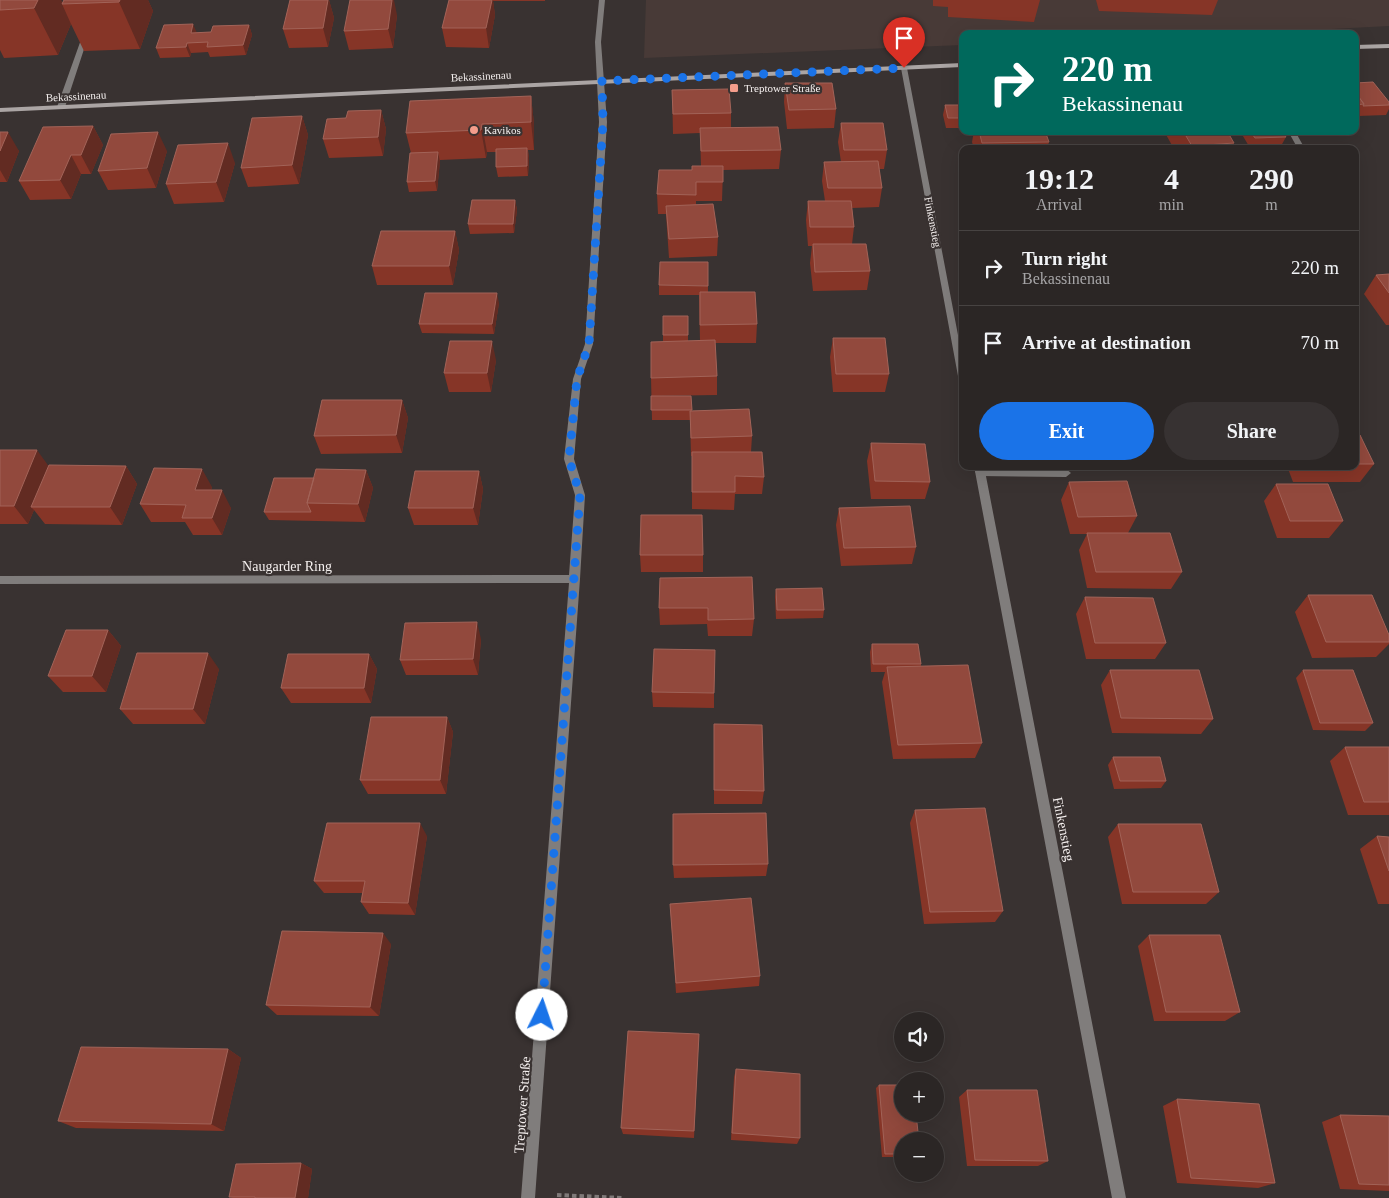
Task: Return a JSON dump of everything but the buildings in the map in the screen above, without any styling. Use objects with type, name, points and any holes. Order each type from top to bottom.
[{"type":"street","name":"Treptower Straße","points":[[528,1196],[575,579],[580,495],[569,459],[577,379],[589,344],[603,122],[602,81],[598,42],[602,0]]},
{"type":"street","points":[[61,107],[87,30]]},
{"type":"street","points":[[1359,47],[1389,46]]},
{"type":"street","name":"Bekassinenau","points":[[0,110],[959,65]]},
{"type":"street","name":"Finkenstieg","points":[[904,68],[959,360]]},
{"type":"street","name":"Finkenstieg","points":[[980,470],[1119,1198]]},
{"type":"street","points":[[1002,470],[1066,473]]},
{"type":"street","name":"Naugarder Ring","points":[[0,580],[575,579]]},
{"type":"path","points":[[528,1196],[623,1198]]},
{"type":"shaded area","points":[[646,0],[1389,0],[1389,26],[1312,30],[959,30],[959,45],[644,58]]},
{"type":"place","name":"Treptower Straße","points":[[734,88]]},
{"type":"place","name":"Kavikos","points":[[474,130]]},
{"type":"route","points":[[542,1015],[574,599],[580,495],[569,459],[577,379],[589,344],[603,122],[602,81],[904,68]]}]
